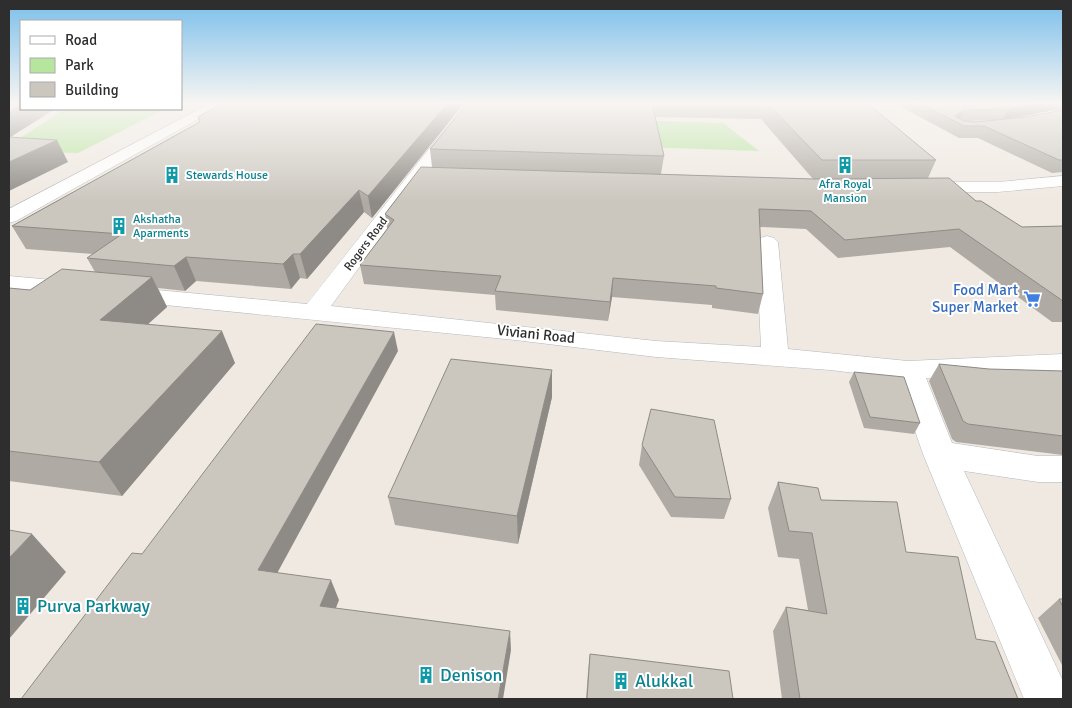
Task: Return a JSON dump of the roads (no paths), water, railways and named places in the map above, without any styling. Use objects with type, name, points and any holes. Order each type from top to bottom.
[{"type":"street","points":[[9,208],[144,136]]},
{"type":"street","points":[[9,217],[159,136]]},
{"type":"street","name":"Rogers Road","points":[[313,313],[425,177],[451,136]]},
{"type":"street","points":[[909,187],[998,187],[1063,181]]},
{"type":"street","points":[[767,242],[775,358]]},
{"type":"street","name":"Viviani Road","points":[[9,283],[515,332],[656,348],[908,370],[1063,363]]},
{"type":"street","points":[[908,370],[940,454],[1048,699]]},
{"type":"street","points":[[940,454],[1038,469],[1063,469]]},
{"type":"place","name":"Afra Royal Mansion","points":[[845,165]]},
{"type":"place","name":"Stewards House","points":[[172,175]]},
{"type":"place","name":"Akshatha Aparments","points":[[119,226]]},
{"type":"place","name":"Food Mart Super Market","points":[[1032,299]]},
{"type":"place","name":"Purva Parkway","points":[[23,606]]},
{"type":"place","name":"Denison","points":[[426,675]]},
{"type":"place","name":"Alukkal","points":[[621,681]]}]
